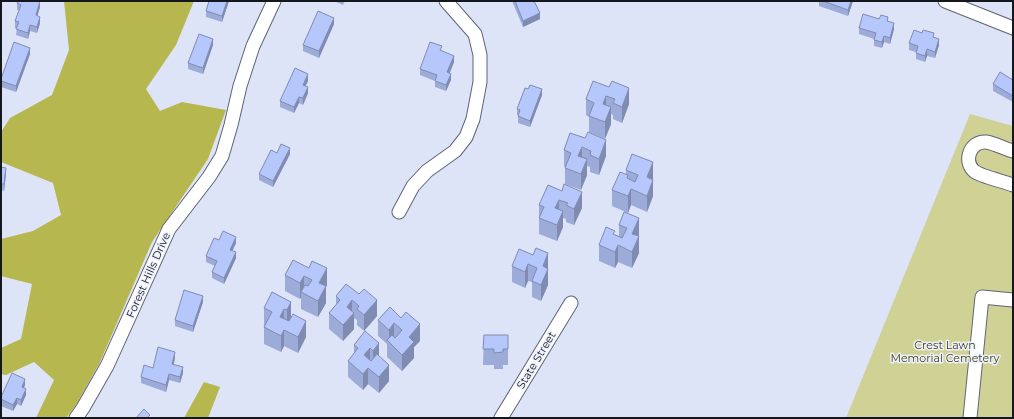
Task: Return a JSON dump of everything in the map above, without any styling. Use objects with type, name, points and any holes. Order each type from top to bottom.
[{"type":"street","name":"Forest Hills Drive","points":[[76,418],[107,366],[169,229],[209,177],[222,156],[240,86],[253,46],[274,1]]},
{"type":"street","points":[[399,212],[413,186],[427,171],[455,151],[466,137],[473,119],[480,82],[480,55],[475,34],[446,1]]},
{"type":"street","points":[[945,1],[1013,28]]},
{"type":"street","points":[[1013,151],[986,142],[978,144],[971,149],[968,158],[969,165],[975,172],[1013,184]]},
{"type":"street","points":[[970,418],[982,296],[1013,300]]},
{"type":"street","name":"State Street","points":[[501,418],[571,303]]},
{"type":"green space","name":"Crest Lawn Memorial Cemetery","points":[[970,114],[1013,126],[1013,418],[846,418]]},
{"type":"shaded area","points":[[64,1],[194,1],[176,45],[146,89],[160,111],[182,102],[226,110],[208,159],[152,242],[100,362],[76,405],[66,418],[36,418],[54,380],[34,362],[6,375],[1,374],[1,348],[21,339],[32,284],[1,276],[1,239],[33,231],[61,215],[53,183],[1,162],[1,132],[10,118],[52,95],[69,50]]},
{"type":"shaded area","points":[[204,382],[220,387],[208,418],[184,418]]},
{"type":"building","points":[[18,1],[40,1],[36,15],[40,17],[37,27],[30,25],[28,33],[16,29],[19,22],[15,21],[21,5],[17,3]]},
{"type":"building","points":[[209,1],[227,1],[222,16],[206,11]]},
{"type":"building","points":[[515,1],[534,1],[540,13],[523,21]]},
{"type":"building","points":[[823,1],[851,1],[848,10]]},
{"type":"building","points":[[318,11],[334,18],[319,51],[303,45]]},
{"type":"building","points":[[863,14],[879,19],[881,15],[888,17],[887,21],[894,23],[890,38],[884,36],[882,42],[874,40],[876,33],[859,28]]},
{"type":"building","points":[[914,30],[922,33],[923,30],[934,33],[933,37],[939,39],[935,52],[927,49],[925,56],[916,53],[918,46],[909,43]]},
{"type":"building","points":[[199,34],[213,39],[203,68],[188,63]]},
{"type":"building","points":[[14,42],[30,48],[16,86],[1,81]]},
{"type":"building","points":[[430,42],[442,46],[440,50],[454,56],[447,72],[451,74],[446,85],[435,81],[437,75],[420,69]]},
{"type":"building","points":[[295,68],[308,74],[303,85],[308,87],[303,98],[299,97],[294,107],[280,101]]},
{"type":"building","points":[[1000,72],[1013,80],[1013,96],[993,84]]},
{"type":"building","points":[[593,81],[609,87],[612,81],[629,88],[622,107],[613,103],[615,99],[606,96],[603,104],[611,107],[605,122],[589,116],[594,103],[586,99]]},
{"type":"building","points":[[530,85],[542,89],[530,121],[518,116],[520,110],[517,109],[525,88],[528,89]]},
{"type":"building","points":[[588,132],[606,140],[599,159],[590,155],[591,151],[582,147],[578,156],[587,159],[581,174],[565,168],[571,153],[564,150],[570,133],[585,138]]},
{"type":"building","points":[[281,144],[290,148],[273,181],[259,174],[271,150],[277,153]]},
{"type":"building","points":[[632,154],[653,162],[647,177],[653,180],[647,196],[631,189],[628,196],[612,190],[620,172],[628,175],[627,178],[635,182],[638,175],[626,170]]},
{"type":"building","points":[[1,167],[6,168],[4,184],[1,184]]},
{"type":"building","points":[[564,184],[582,192],[574,209],[566,205],[568,203],[559,200],[555,208],[563,211],[557,225],[539,218],[544,207],[539,205],[548,185],[562,191]]},
{"type":"building","points":[[624,212],[639,218],[632,234],[639,236],[632,252],[618,245],[615,252],[599,245],[606,227],[615,231],[613,234],[622,238],[627,228],[619,225]]},
{"type":"building","points":[[223,231],[236,237],[230,250],[236,252],[224,278],[212,272],[217,261],[206,256],[214,238],[219,240]]},
{"type":"building","points":[[536,248],[548,253],[543,266],[548,269],[541,285],[532,281],[537,268],[528,264],[525,272],[512,266],[519,249],[533,255]]},
{"type":"building","points":[[293,260],[309,268],[312,261],[327,268],[319,283],[326,286],[318,301],[301,292],[305,285],[308,286],[312,280],[304,276],[300,283],[285,275]]},
{"type":"building","points":[[346,284],[359,294],[364,289],[377,300],[364,315],[357,309],[359,306],[352,300],[347,307],[354,313],[343,325],[329,313],[340,300],[336,296]]},
{"type":"building","points":[[184,290],[203,296],[193,326],[175,320]]},
{"type":"building","points":[[272,292],[291,302],[287,310],[284,309],[280,317],[289,321],[293,314],[306,321],[298,337],[284,330],[281,336],[264,327],[272,312],[264,308]]},
{"type":"building","points":[[390,307],[401,318],[406,312],[420,324],[409,337],[414,342],[402,355],[387,340],[392,335],[395,338],[402,330],[394,323],[389,330],[378,320]]},
{"type":"building","points":[[365,331],[379,343],[373,351],[370,348],[364,355],[371,361],[377,354],[389,365],[379,377],[368,368],[363,374],[348,361],[358,348],[354,345]]},
{"type":"building","points":[[484,335],[508,335],[508,349],[503,349],[503,352],[494,353],[494,349],[483,349]]},
{"type":"building","points":[[158,347],[175,352],[172,364],[183,367],[180,377],[169,374],[166,385],[141,377],[144,365],[153,368]]},
{"type":"building","points":[[12,373],[25,379],[22,387],[26,389],[21,400],[17,398],[13,405],[1,399]]},
{"type":"building","points":[[144,409],[150,415],[147,418],[136,418]]}]
